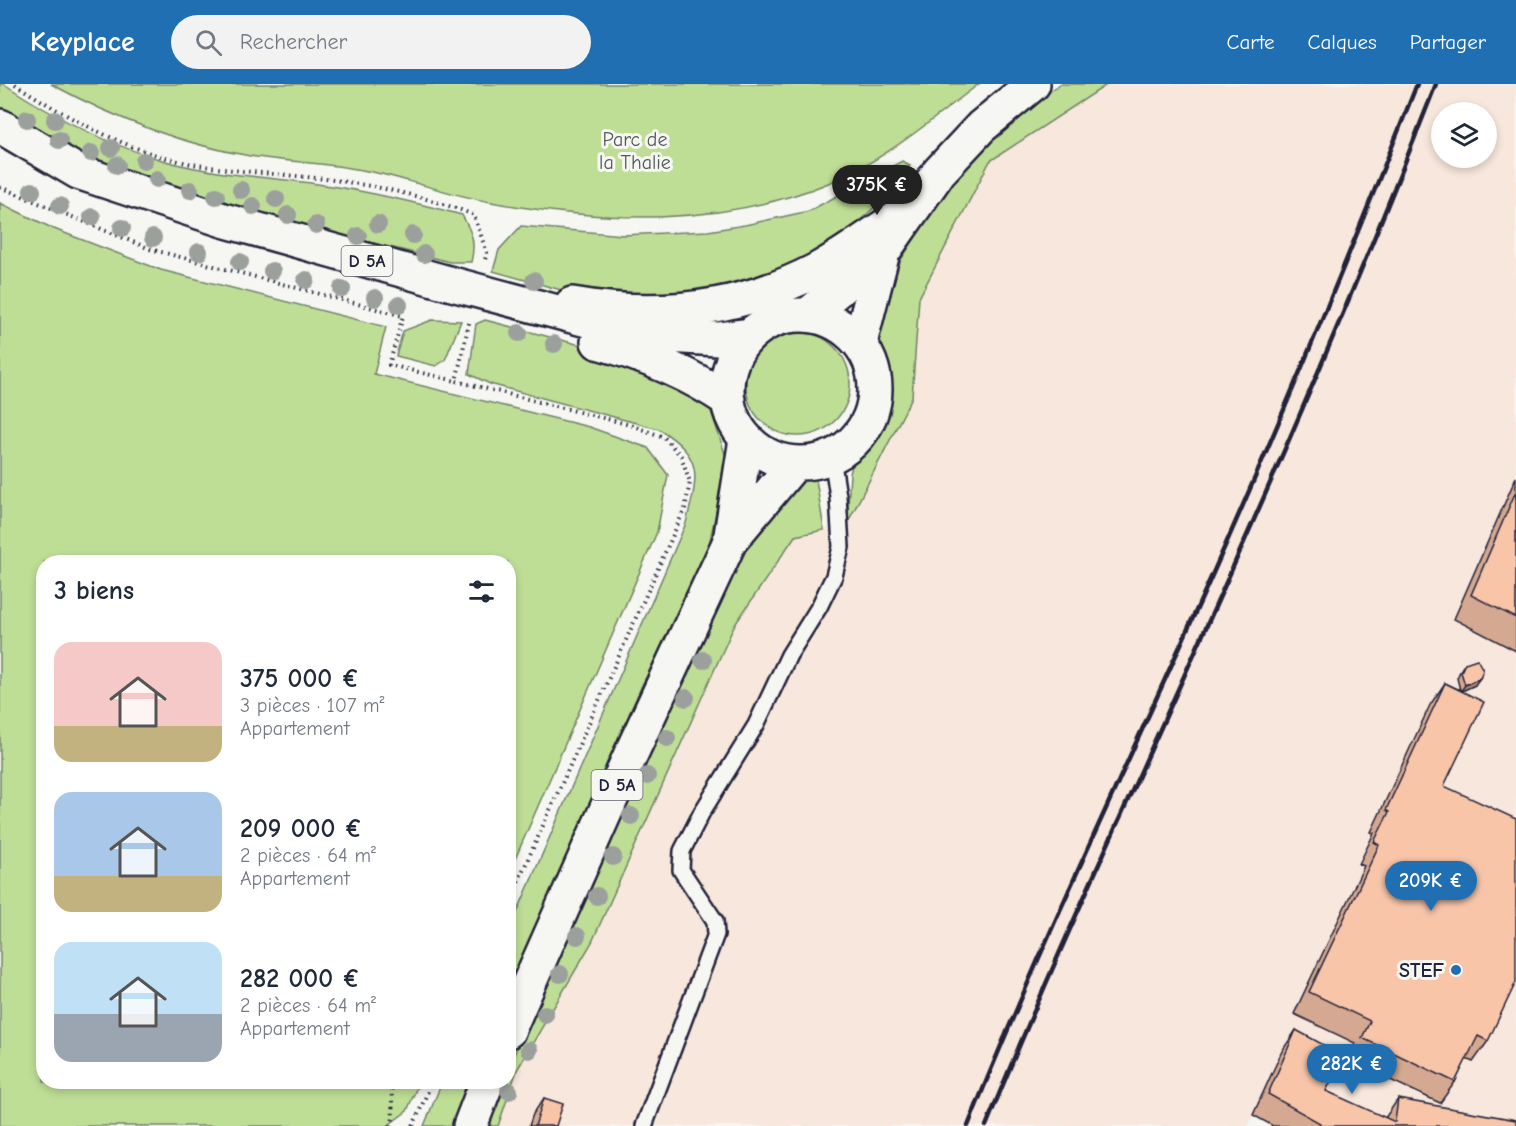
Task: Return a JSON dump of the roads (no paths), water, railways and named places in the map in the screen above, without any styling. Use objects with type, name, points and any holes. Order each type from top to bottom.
[{"type":"main road","points":[[808,315],[883,252],[913,207],[965,143],[999,110],[1033,84]]},
{"type":"main road","name":"D 5A","points":[[0,126],[78,172],[223,220],[441,281],[617,328],[666,336],[718,339],[750,335]]},
{"type":"main road","name":"D 5A","points":[[0,153],[28,169],[107,205],[274,255],[630,351],[704,383],[728,400]]},
{"type":"main road","points":[[441,281],[604,310],[652,312],[696,310],[737,302],[771,291],[818,269],[913,207]]},
{"type":"main road","points":[[860,343],[883,252]]},
{"type":"main road","points":[[808,315],[837,324],[860,343],[871,363],[876,385],[874,407],[865,427],[851,444],[832,457],[814,462],[795,463],[769,455],[746,439],[734,421],[728,400],[731,365],[750,335],[777,320],[808,315]]},
{"type":"main road","name":"D 5A","points":[[730,541],[746,439]]},
{"type":"main road","name":"D 5A","points":[[516,1012],[630,756],[730,541],[795,463]]},
{"type":"main road","points":[[470,1126],[484,1089]]},
{"type":"lane","points":[[644,1126],[716,934],[715,921],[681,870],[682,851],[702,812],[756,725],[789,655],[819,607],[834,576],[841,547],[832,457]]},
{"type":"railway","points":[[968,1126],[1057,917],[1266,452],[1417,84]]},
{"type":"railway","points":[[986,1126],[1074,920],[1309,394],[1436,84]]},
{"type":"place","name":"STEF","points":[[1456,970]]},
{"type":"park label","name":"Parc de la Thalie","points":[[635,150]]}]
